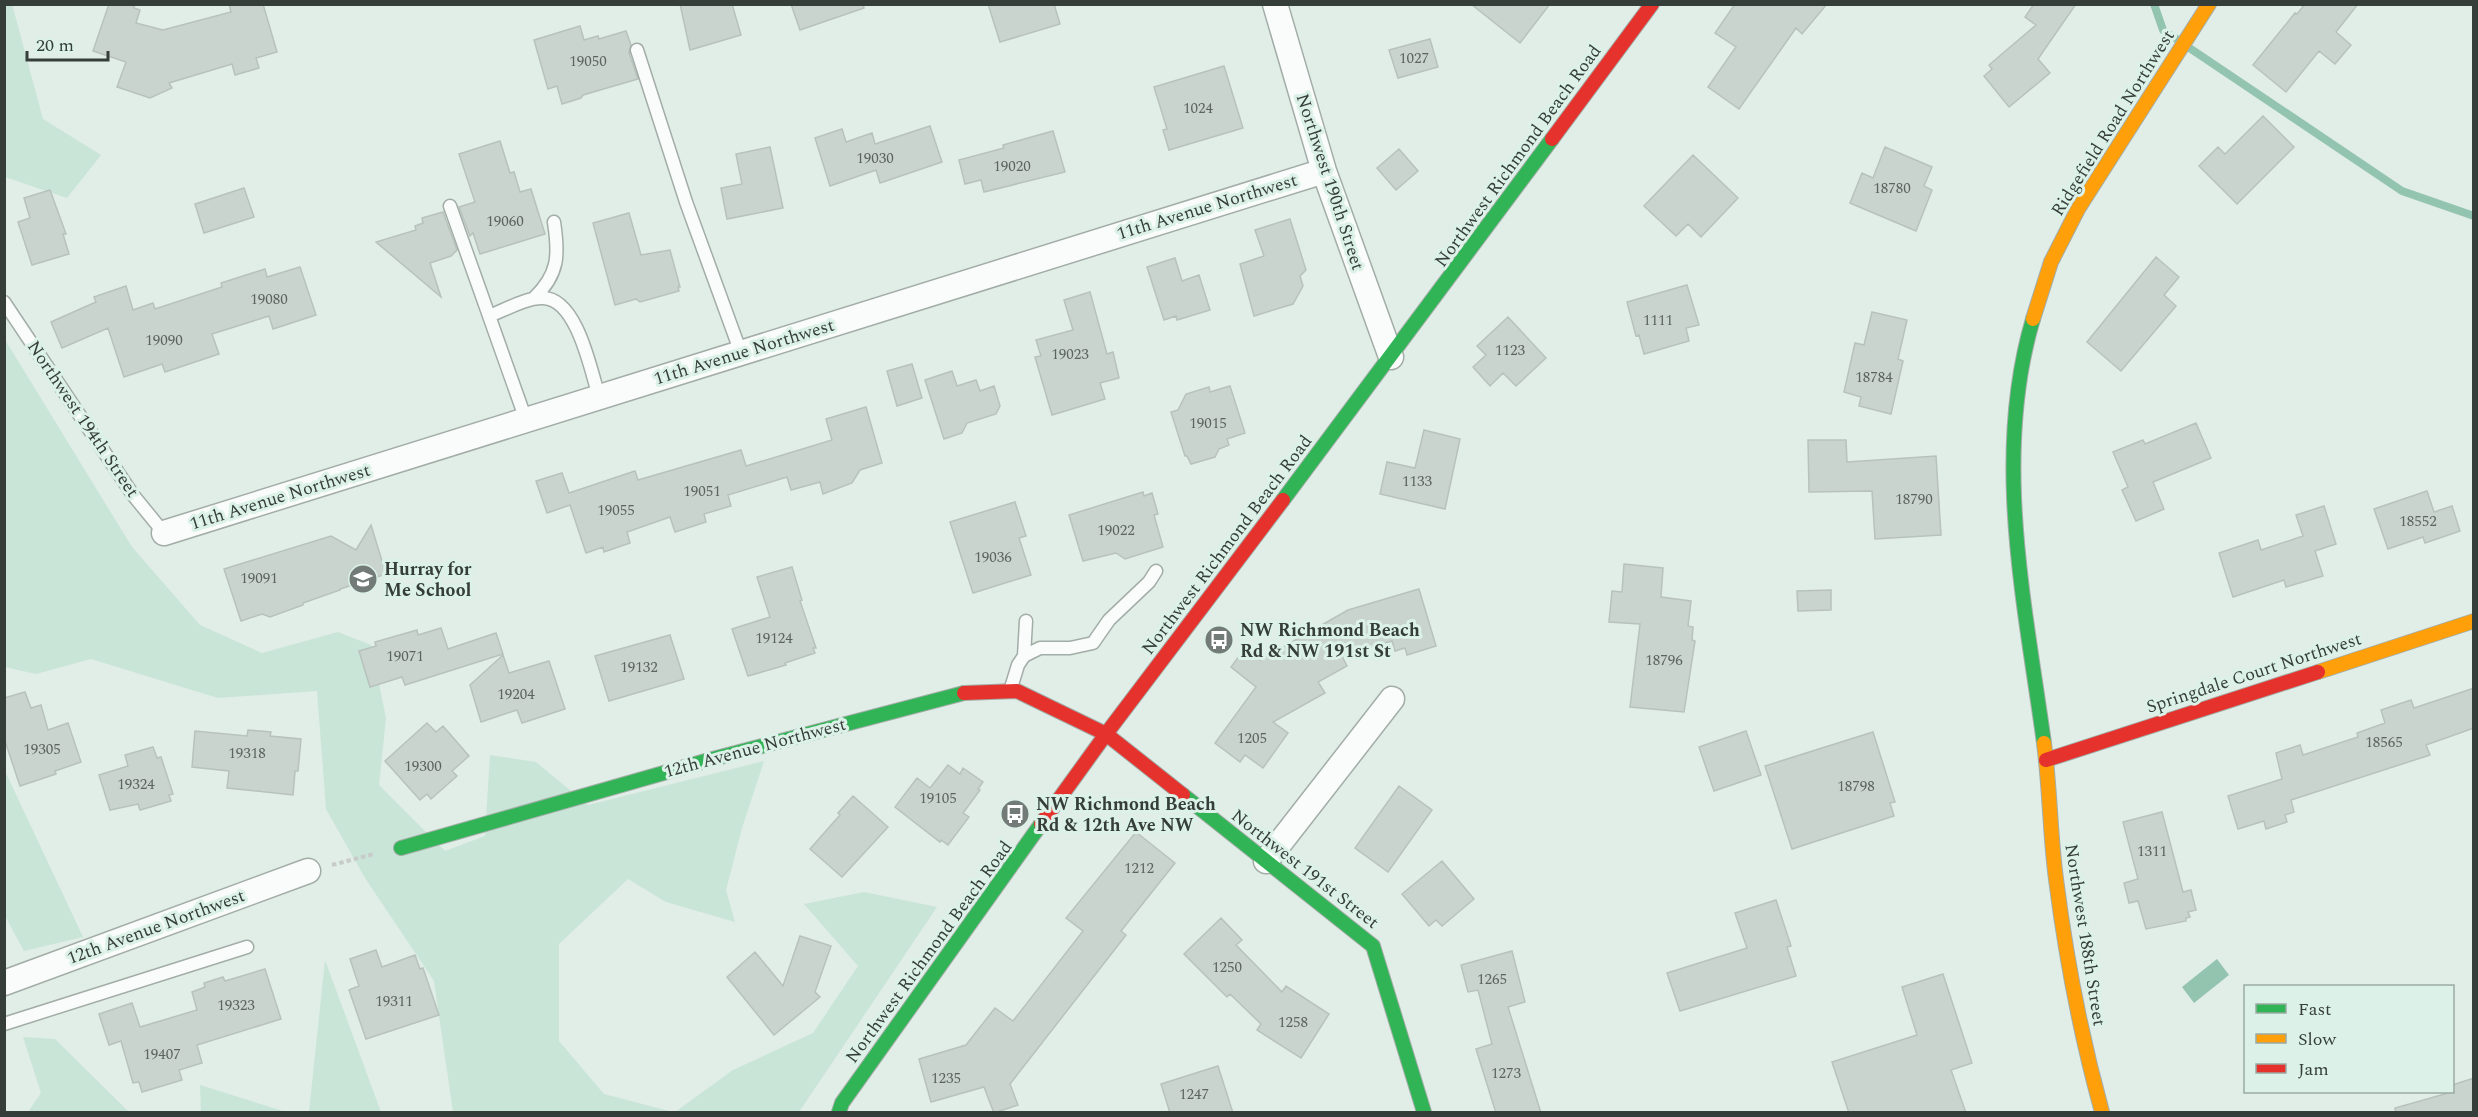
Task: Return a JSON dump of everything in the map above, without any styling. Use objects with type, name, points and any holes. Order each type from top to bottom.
[{"type":"street","name":"Northwest 190th Street","points":[[1275,4],[1324,171],[1391,357]]},
{"type":"street","name":"Northwest Richmond Beach Road","points":[[838,1113],[842,1103],[1106,734],[1391,357],[1652,4]]},
{"type":"street","name":"Ridgefield Road Northwest","points":[[2046,760],[2020,587],[2014,497],[2014,422],[2023,347],[2044,279],[2080,204],[2209,4]]},
{"type":"street","name":"11th Avenue Northwest","points":[[164,533],[1324,171]]},
{"type":"street","name":"Springdale Court Northwest","points":[[2046,760],[2474,621]]},
{"type":"street","name":"12th Avenue Northwest","points":[[401,848],[709,760],[969,692],[1017,692],[1106,734]]},
{"type":"street","points":[[1266,861],[1392,699]]},
{"type":"street","name":"Northwest 191st Street","points":[[1106,734],[1373,946],[1424,1113]]},
{"type":"street","name":"Northwest 188th Street","points":[[2046,760],[2057,894],[2085,1050],[2102,1113]]},
{"type":"street","name":"12th Avenue Northwest","points":[[4,983],[308,871]]},
{"type":"lane","points":[[638,50],[686,202],[741,352]]},
{"type":"lane","points":[[450,206],[526,420]]},
{"type":"lane","points":[[534,298],[546,287],[555,271],[558,247],[554,222]]},
{"type":"lane","points":[[489,316],[534,298],[545,297],[558,302],[576,326],[599,397]]},
{"type":"lane","name":"Northwest 194th Street","points":[[4,302],[133,495],[164,533]]},
{"type":"lane","points":[[1023,656],[1040,648],[1070,648],[1093,643],[1109,620],[1136,596],[1156,571]]},
{"type":"lane","points":[[1010,692],[1023,656],[1026,621]]},
{"type":"lane","points":[[4,1024],[247,947]]},
{"type":"path","points":[[308,871],[401,848]]},
{"type":"shaded area","points":[[12,4],[43,119],[101,155],[67,198],[5,177],[4,5]]},
{"type":"shaded area","points":[[4,338],[132,547],[200,625],[262,653],[338,632],[371,645],[386,718],[379,785],[445,851],[485,836],[490,755],[536,762],[588,805],[764,761],[742,828],[726,890],[735,922],[666,902],[628,879],[559,944],[559,1041],[604,1094],[673,1112],[453,1112],[434,981],[365,878],[326,809],[317,691],[218,698],[91,659],[36,674],[5,667]]},
{"type":"shaded area","points":[[4,769],[83,937],[24,951],[5,916]]},
{"type":"shaded area","points":[[864,892],[937,907],[799,1112],[675,1112],[733,1070],[813,1033],[858,966],[804,904]]},
{"type":"shaded area","points":[[2217,959],[2229,975],[2194,1003],[2182,987]]},
{"type":"shaded area","points":[[325,960],[381,1112],[309,1112]]},
{"type":"shaded area","points":[[23,1037],[55,1039],[129,1112],[28,1112],[41,1093]]},
{"type":"shaded area","points":[[200,1085],[286,1112],[201,1112]]},
{"type":"building","points":[[109,4],[134,4],[134,8],[140,10],[136,23],[163,30],[231,12],[229,4],[263,4],[277,52],[256,58],[259,68],[235,75],[232,64],[169,83],[172,88],[150,98],[117,87],[126,62],[93,51]]},
{"type":"building","points":[[680,4],[732,4],[741,35],[690,50]]},
{"type":"building","points":[[791,4],[863,4],[864,8],[800,30]]},
{"type":"building","points":[[988,4],[1054,4],[1060,24],[1000,42]]},
{"type":"building","points":[[1471,4],[1550,4],[1520,43]]},
{"type":"building","points":[[1735,4],[1827,4],[1802,34],[1796,28],[1739,109],[1708,87],[1736,47],[1715,33]]},
{"type":"building","points":[[2034,4],[2076,4],[2038,59],[2050,73],[2009,107],[1984,76],[1992,69],[1989,65],[2036,25],[2025,17]]},
{"type":"building","points":[[2305,4],[2358,4],[2336,32],[2351,45],[2335,64],[2319,51],[2286,92],[2253,65]]},
{"type":"building","points":[[580,26],[584,40],[598,36],[599,39],[626,31],[631,45],[629,53],[638,79],[583,95],[581,98],[562,104],[557,86],[548,89],[534,40]]},
{"type":"building","points":[[1430,39],[1438,67],[1398,78],[1389,50]]},
{"type":"building","points":[[1224,66],[1243,128],[1169,150],[1163,130],[1167,129],[1154,87]]},
{"type":"building","points":[[2263,116],[2294,147],[2237,204],[2199,166],[2218,147],[2225,154]]},
{"type":"building","points":[[930,126],[942,162],[880,183],[876,170],[830,186],[815,138],[842,129],[846,142],[872,133],[875,144]]},
{"type":"building","points":[[1053,131],[1065,172],[984,192],[981,180],[965,184],[959,160]]},
{"type":"building","points":[[500,141],[510,173],[514,172],[520,192],[531,189],[545,234],[480,254],[473,233],[470,236],[459,207],[475,202],[459,154]]},
{"type":"building","points":[[770,147],[783,208],[727,219],[721,188],[742,184],[736,154]]},
{"type":"building","points":[[1885,147],[1932,167],[1924,186],[1932,190],[1916,231],[1850,203],[1862,173],[1873,178]]},
{"type":"building","points":[[1399,149],[1418,171],[1396,190],[1377,168]]},
{"type":"building","points":[[1693,155],[1738,198],[1701,237],[1688,224],[1676,236],[1644,206]]},
{"type":"building","points":[[244,188],[254,217],[204,233],[195,204]]},
{"type":"building","points":[[50,190],[66,234],[63,234],[69,254],[32,265],[18,222],[30,218],[24,198]]},
{"type":"building","points":[[443,212],[457,250],[451,256],[430,263],[441,297],[376,242],[416,230],[415,226],[423,223],[422,218]]},
{"type":"building","points":[[629,213],[641,255],[670,250],[680,287],[678,287],[679,291],[640,302],[636,299],[615,305],[593,223]]},
{"type":"building","points":[[1290,219],[1306,270],[1300,276],[1303,286],[1293,304],[1254,316],[1240,264],[1264,256],[1255,230]]},
{"type":"building","points":[[2156,257],[2179,277],[2164,295],[2176,306],[2121,371],[2087,342]]},
{"type":"building","points":[[1175,258],[1182,281],[1199,275],[1210,310],[1177,320],[1176,316],[1164,320],[1147,267]]},
{"type":"building","points":[[300,267],[316,315],[273,329],[269,316],[212,334],[219,354],[165,372],[162,364],[124,377],[108,328],[62,348],[51,322],[96,302],[94,297],[126,286],[133,310],[153,303],[155,309],[222,287],[221,283],[265,269],[267,277]]},
{"type":"building","points":[[1687,285],[1699,325],[1686,328],[1689,341],[1644,354],[1639,335],[1636,336],[1627,302]]},
{"type":"building","points":[[1090,292],[1107,354],[1113,352],[1119,378],[1100,383],[1105,399],[1052,415],[1035,357],[1041,356],[1036,340],[1073,330],[1064,300]]},
{"type":"building","points":[[1872,312],[1907,320],[1898,359],[1903,361],[1891,414],[1859,406],[1861,397],[1844,392],[1855,343],[1864,345]]},
{"type":"building","points":[[1508,317],[1546,358],[1516,386],[1503,373],[1490,386],[1473,367],[1486,355],[1477,346]]},
{"type":"building","points":[[912,364],[922,398],[897,406],[887,371]]},
{"type":"building","points":[[952,371],[957,386],[976,380],[980,391],[994,386],[1000,406],[996,414],[967,423],[962,433],[944,439],[925,380]]},
{"type":"building","points":[[1230,386],[1245,433],[1227,439],[1229,445],[1219,449],[1215,457],[1191,464],[1185,456],[1171,412],[1178,410],[1186,394],[1209,387],[1210,392]]},
{"type":"building","points":[[866,407],[882,463],[860,470],[852,483],[823,494],[820,482],[791,490],[787,477],[728,495],[731,506],[704,514],[706,522],[675,532],[670,517],[627,532],[630,543],[604,552],[603,547],[586,553],[570,505],[547,513],[536,481],[562,473],[569,493],[635,471],[638,480],[741,450],[746,466],[832,440],[826,419]]},
{"type":"building","points":[[2196,423],[2211,458],[2153,482],[2164,509],[2136,521],[2122,490],[2128,487],[2113,452],[2143,440],[2145,444]]},
{"type":"building","points":[[1424,430],[1460,439],[1445,509],[1380,494],[1387,462],[1415,468]]},
{"type":"building","points":[[1808,440],[1846,440],[1847,462],[1936,456],[1941,535],[1875,539],[1872,491],[1809,492]]},
{"type":"building","points":[[2427,491],[2434,512],[2452,506],[2460,531],[2425,543],[2423,537],[2388,549],[2374,509]]},
{"type":"building","points":[[1143,492],[1144,496],[1152,493],[1158,514],[1154,515],[1163,547],[1125,559],[1116,553],[1083,561],[1069,515]]},
{"type":"building","points":[[1015,502],[1026,536],[1019,538],[1031,575],[973,593],[950,522]]},
{"type":"building","points":[[2324,506],[2336,544],[2315,551],[2323,576],[2286,587],[2284,580],[2233,597],[2219,553],[2258,540],[2261,550],[2303,536],[2296,515]]},
{"type":"building","points":[[371,525],[386,574],[340,589],[270,617],[262,614],[241,621],[224,569],[331,536],[356,550]]},
{"type":"building","points":[[1624,564],[1663,568],[1661,597],[1691,601],[1688,626],[1693,627],[1692,640],[1695,641],[1684,712],[1630,707],[1640,624],[1609,622],[1612,591],[1622,592]]},
{"type":"building","points":[[792,567],[802,600],[800,601],[816,648],[813,648],[815,653],[785,663],[786,665],[748,676],[732,629],[770,617],[757,577]]},
{"type":"building","points":[[1419,589],[1436,646],[1407,655],[1405,648],[1395,651],[1392,641],[1342,656],[1347,666],[1318,682],[1325,693],[1273,722],[1288,733],[1263,768],[1245,755],[1240,762],[1215,743],[1256,687],[1231,667],[1245,648],[1260,660],[1348,610]]},
{"type":"building","points":[[1831,590],[1831,610],[1798,611],[1797,591]]},
{"type":"building","points":[[441,628],[448,649],[496,633],[503,654],[405,685],[402,677],[370,687],[359,651],[376,646],[375,642],[417,630],[418,635]]},
{"type":"building","points":[[670,635],[684,679],[609,701],[595,656]]},
{"type":"building","points":[[503,655],[509,673],[549,661],[565,709],[522,723],[517,710],[481,722],[470,685]]},
{"type":"building","points":[[2474,688],[2474,728],[2426,745],[2430,755],[2291,800],[2294,812],[2285,815],[2287,822],[2266,829],[2264,821],[2238,829],[2228,796],[2282,779],[2276,753],[2300,745],[2303,755],[2358,737],[2357,733],[2385,723],[2381,710],[2411,700],[2414,708]]},
{"type":"building","points":[[25,692],[31,708],[41,705],[48,730],[68,723],[81,762],[55,771],[56,774],[20,786],[4,738],[4,698]]},
{"type":"building","points":[[427,723],[436,732],[443,726],[469,756],[452,771],[457,776],[431,799],[427,794],[420,800],[385,761]]},
{"type":"building","points":[[248,730],[271,732],[270,736],[301,739],[293,795],[227,788],[229,771],[192,767],[195,731],[247,736]]},
{"type":"building","points":[[1746,731],[1761,775],[1714,791],[1699,747]]},
{"type":"building","points":[[1873,732],[1895,802],[1890,803],[1894,816],[1792,849],[1765,766]]},
{"type":"building","points":[[153,747],[157,758],[161,757],[173,794],[169,795],[171,801],[140,810],[138,804],[110,810],[99,775],[128,766],[125,755]]},
{"type":"building","points":[[948,765],[960,774],[963,768],[983,782],[978,789],[980,790],[963,813],[969,817],[948,845],[941,840],[940,842],[895,807],[917,778],[930,788]]},
{"type":"building","points":[[1399,786],[1432,810],[1388,872],[1355,848]]},
{"type":"building","points":[[853,796],[888,827],[842,877],[810,849],[840,815],[838,813]]},
{"type":"building","points":[[2162,812],[2183,892],[2191,890],[2196,910],[2188,912],[2190,917],[2186,918],[2186,921],[2146,929],[2138,901],[2129,903],[2124,883],[2138,879],[2123,822]]},
{"type":"building","points":[[1136,832],[1175,863],[1121,931],[1126,935],[1010,1084],[1018,1105],[994,1113],[984,1087],[931,1102],[919,1059],[966,1045],[995,1008],[1013,1021],[1083,931],[1066,918]]},
{"type":"building","points":[[1442,861],[1474,899],[1442,926],[1436,920],[1429,926],[1402,894]]},
{"type":"building","points":[[1776,900],[1791,946],[1787,947],[1796,976],[1680,1011],[1667,973],[1747,948],[1735,913]]},
{"type":"building","points":[[1221,918],[1242,940],[1236,945],[1282,992],[1286,986],[1329,1014],[1301,1058],[1257,1030],[1261,1024],[1230,994],[1227,997],[1184,954]]},
{"type":"building","points":[[800,936],[831,946],[815,992],[820,997],[774,1035],[727,977],[755,952],[783,986]]},
{"type":"building","points":[[376,950],[382,967],[415,955],[420,969],[423,968],[439,1015],[366,1039],[349,990],[359,986],[350,959]]},
{"type":"building","points":[[1512,951],[1525,1002],[1508,1007],[1541,1113],[1496,1113],[1476,1049],[1492,1044],[1478,990],[1468,992],[1461,965]]},
{"type":"building","points":[[265,969],[281,1019],[197,1045],[202,1063],[179,1070],[182,1080],[142,1092],[139,1082],[133,1083],[121,1041],[109,1045],[99,1014],[132,1003],[140,1027],[197,1010],[192,992],[205,987],[204,983],[223,977],[225,981]]},
{"type":"building","points":[[1943,974],[1972,1063],[1951,1070],[1966,1113],[1849,1113],[1832,1062],[1917,1035],[1902,987]]},
{"type":"building","points":[[1218,1066],[1233,1113],[1170,1113],[1161,1084]]},
{"type":"building","points":[[2474,1078],[2474,1113],[2396,1113],[2395,1108],[2454,1093],[2454,1084]]},
{"type":"waterway","points":[[2154,4],[2163,30],[2178,40]]},
{"type":"waterway","points":[[2188,47],[2402,191],[2474,216]]},
{"type":"traffic: fast","points":[[1283,500],[1552,139]]},
{"type":"traffic: fast","points":[[2033,319],[2021,371],[2015,424],[2013,477],[2021,584],[2044,743]]},
{"type":"traffic: fast","points":[[401,848],[709,760],[964,693]]},
{"type":"traffic: fast","points":[[1183,795],[1373,946],[1424,1112]]},
{"type":"traffic: fast","points":[[839,1112],[842,1103],[1041,824]]},
{"type":"traffic: slow","points":[[2033,319],[2051,262],[2078,209],[2209,4]]},
{"type":"traffic: slow","points":[[2318,672],[2474,621]]},
{"type":"traffic: slow","points":[[2044,743],[2054,862],[2064,938],[2081,1026],[2102,1112]]},
{"type":"traffic: jam","points":[[1552,139],[1652,4]]},
{"type":"traffic: jam","points":[[1041,824],[1283,500]]},
{"type":"traffic: jam","points":[[2046,760],[2318,672]]},
{"type":"traffic: jam","points":[[964,693],[1017,691],[1106,734],[1183,795]]},
{"type":"place","name":"Hurray for Me School","points":[[363,579]]},
{"type":"place","name":"NW Richmond Beach Rd & NW 191st St","points":[[1219,640]]},
{"type":"place","name":"NW Richmond Beach Rd & 12th Ave NW","points":[[1015,814]]}]
